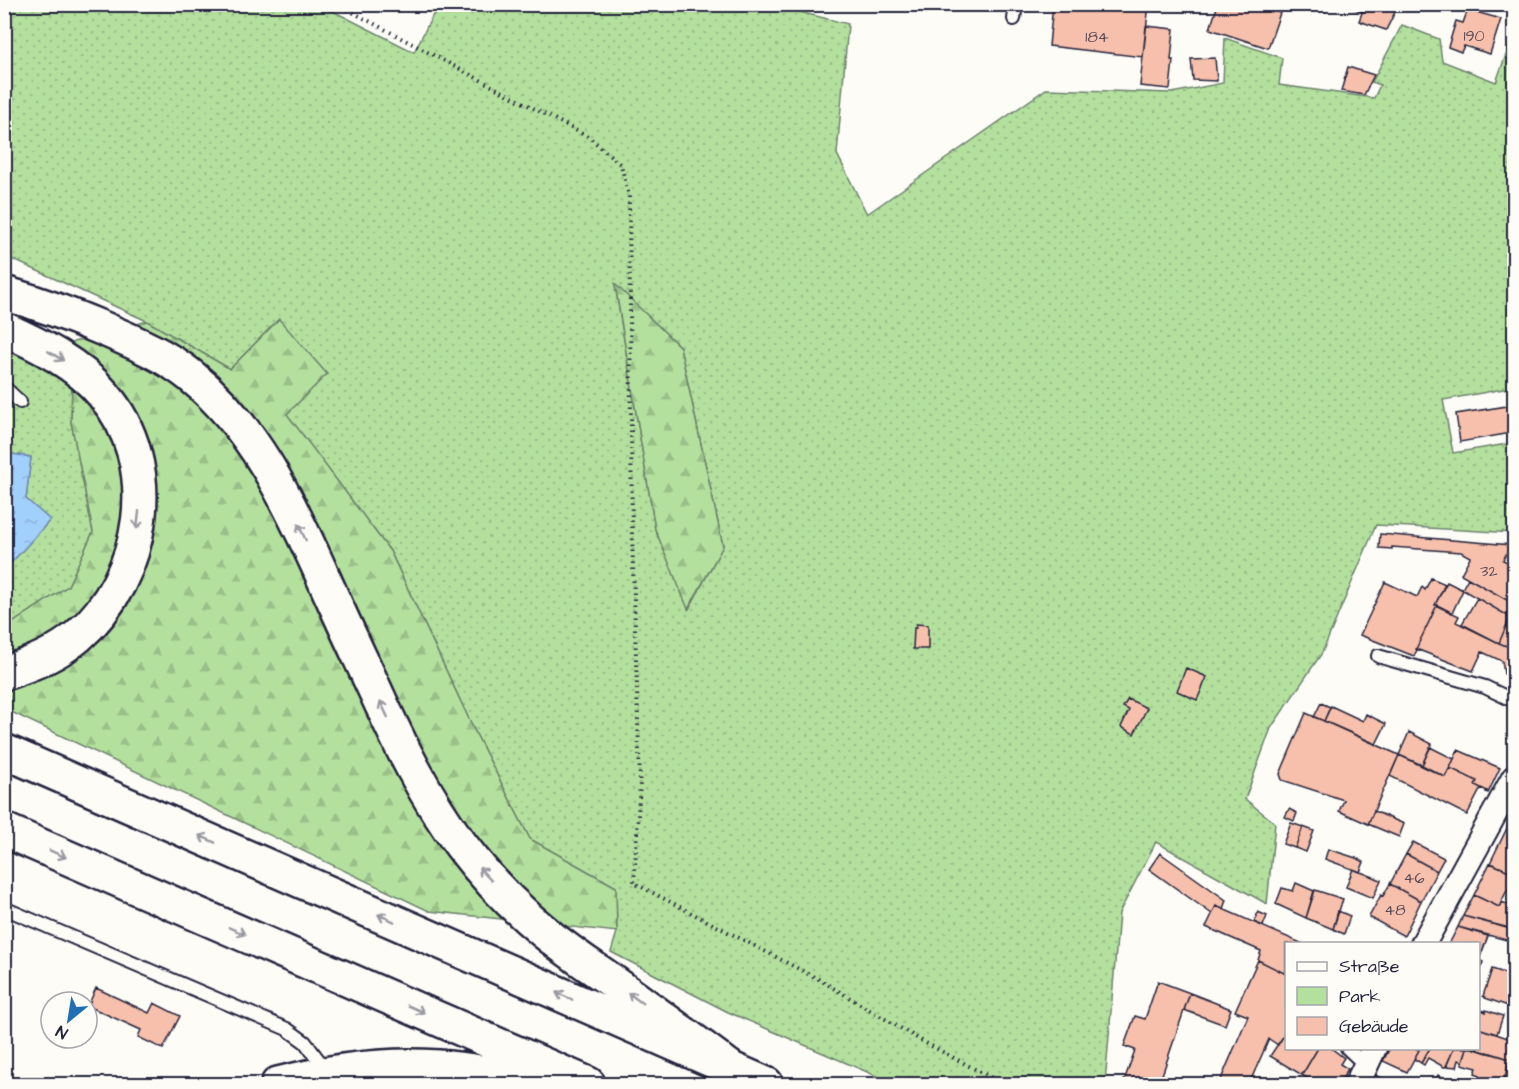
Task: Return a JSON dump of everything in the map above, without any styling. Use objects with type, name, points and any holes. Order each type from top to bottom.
[{"type":"highway","points":[[4,293],[73,316],[148,348],[189,375],[226,408],[259,453],[293,511],[406,756],[441,816],[460,843],[501,891],[548,934],[733,1070]]},
{"type":"highway","points":[[4,329],[65,362],[103,394],[123,423],[135,458],[140,490],[138,526],[128,564],[101,612],[75,638],[62,647],[46,657],[4,673]]},
{"type":"highway","points":[[4,751],[766,1084]]},
{"type":"highway","points":[[4,830],[588,1084]]},
{"type":"highway","points":[[278,1084],[379,1067],[411,1066],[486,1073],[544,1084]]},
{"type":"street","points":[[1424,942],[1515,778]]},
{"type":"lane","points":[[1014,19],[1016,4]]},
{"type":"lane","points":[[4,387],[20,402]]},
{"type":"lane","points":[[1378,656],[1485,687],[1515,701]]},
{"type":"lane","points":[[4,908],[287,1029],[305,1042],[329,1074]]},
{"type":"lane","points":[[1349,1050],[1365,1066]]},
{"type":"path","points":[[337,4],[590,138],[621,165],[629,196],[632,535],[640,782],[634,883],[820,980],[922,1041],[1003,1084]]},
{"type":"green space","points":[[5,5],[321,5],[414,52],[438,5],[772,5],[848,24],[837,154],[867,214],[1046,89],[1172,93],[1223,83],[1225,38],[1282,58],[1279,85],[1374,98],[1380,85],[1372,82],[1402,25],[1439,39],[1442,61],[1496,82],[1514,33],[1514,387],[1443,400],[1453,453],[1514,443],[1514,533],[1376,525],[1322,653],[1271,728],[1245,799],[1275,823],[1267,904],[1156,842],[1119,913],[1105,1084],[895,1084],[728,1012],[611,952],[617,932],[616,887],[530,839],[476,734],[390,551],[286,414],[279,319],[230,369],[147,321],[5,256]],"holes":[[[615,285],[680,347],[723,546],[689,609],[655,529]]]},
{"type":"green space","points":[[615,284],[680,347],[723,546],[688,609],[655,529]]},
{"type":"green space","points":[[279,319],[327,374],[287,414],[390,551],[476,734],[530,839],[616,887],[617,932],[429,911],[5,709],[5,628],[68,586],[93,532],[71,422],[73,342],[147,321],[230,369]]},
{"type":"green space","points":[[5,346],[41,361],[72,383],[71,422],[93,532],[68,586],[5,628],[5,569],[50,520],[26,499],[31,457],[5,453]]},
{"type":"water","points":[[5,453],[31,457],[26,499],[50,520],[5,569]]},
{"type":"building","points":[[1053,4],[1149,4],[1143,57],[1049,46]]},
{"type":"building","points":[[1218,4],[1256,4],[1280,13],[1268,48],[1210,29]]},
{"type":"building","points":[[1308,4],[1328,4],[1325,11]]},
{"type":"building","points":[[1342,4],[1365,4],[1363,12]]},
{"type":"building","points":[[1365,4],[1399,4],[1386,30],[1359,21]]},
{"type":"building","points":[[1469,10],[1501,19],[1490,54],[1464,46],[1461,52],[1448,47],[1456,21],[1463,23]]},
{"type":"building","points":[[1146,26],[1174,29],[1170,89],[1140,86]]},
{"type":"building","points":[[1215,58],[1217,81],[1193,80],[1191,59]]},
{"type":"building","points":[[1348,67],[1374,75],[1364,95],[1341,91]]},
{"type":"building","points":[[1514,405],[1514,427],[1511,433],[1460,442],[1456,414]]},
{"type":"building","points":[[1380,534],[1511,545],[1503,560],[1514,566],[1514,604],[1461,574],[1470,557],[1461,552],[1379,548]]},
{"type":"building","points":[[1431,578],[1445,584],[1414,656],[1360,635],[1385,582],[1417,597],[1422,587],[1425,590]]},
{"type":"building","points":[[1468,578],[1514,604],[1508,616],[1463,590]]},
{"type":"building","points":[[1447,582],[1463,590],[1452,613],[1435,605]]},
{"type":"building","points":[[1477,598],[1510,617],[1499,643],[1462,624]]},
{"type":"building","points":[[1437,605],[1459,616],[1456,622],[1514,649],[1514,660],[1506,675],[1502,661],[1482,652],[1473,671],[1416,649]]},
{"type":"building","points":[[1510,617],[1514,621],[1514,649],[1499,643]]},
{"type":"building","points":[[916,624],[928,625],[928,649],[913,649]]},
{"type":"building","points":[[1514,660],[1514,680],[1506,675]]},
{"type":"building","points":[[1186,668],[1207,677],[1197,700],[1177,691]]},
{"type":"building","points":[[1128,699],[1147,708],[1134,734],[1121,727],[1129,710],[1123,707]]},
{"type":"building","points":[[1321,703],[1330,707],[1324,721],[1314,717]]},
{"type":"building","points":[[1331,706],[1363,721],[1366,714],[1386,724],[1376,744],[1324,721]]},
{"type":"building","points":[[1306,713],[1399,755],[1368,824],[1339,811],[1344,800],[1282,780],[1280,774]]},
{"type":"building","points":[[1409,732],[1432,744],[1422,765],[1399,755]]},
{"type":"building","points":[[1430,747],[1454,759],[1445,777],[1422,765]]},
{"type":"building","points":[[1458,750],[1500,768],[1488,793],[1475,785],[1477,781],[1450,768]]},
{"type":"building","points":[[1399,755],[1445,777],[1450,768],[1477,781],[1475,785],[1481,788],[1467,815],[1390,776]]},
{"type":"building","points":[[1289,809],[1297,813],[1294,821],[1285,817]]},
{"type":"building","points":[[1374,811],[1404,824],[1399,837],[1368,824]]},
{"type":"building","points":[[1511,820],[1514,821],[1514,873],[1490,863]]},
{"type":"building","points":[[1291,823],[1303,827],[1295,848],[1283,844]]},
{"type":"building","points":[[1303,827],[1314,831],[1306,852],[1295,848]]},
{"type":"building","points":[[1413,842],[1444,858],[1437,871],[1406,854]]},
{"type":"building","points":[[1328,849],[1364,862],[1360,872],[1325,859]]},
{"type":"building","points":[[1160,853],[1226,900],[1223,909],[1216,906],[1212,914],[1149,869]]},
{"type":"building","points":[[1406,854],[1437,871],[1421,901],[1390,884]]},
{"type":"building","points":[[1490,863],[1514,873],[1514,894],[1507,890],[1499,907],[1474,895]]},
{"type":"building","points":[[1353,869],[1381,880],[1373,898],[1346,887]]},
{"type":"building","points":[[1296,883],[1314,891],[1306,918],[1276,904],[1282,888],[1293,891]]},
{"type":"building","points":[[1390,884],[1421,901],[1404,936],[1369,917]]},
{"type":"building","points":[[1315,890],[1343,899],[1333,929],[1306,918]]},
{"type":"building","points":[[1474,895],[1499,907],[1502,902],[1514,908],[1513,929],[1463,916]]},
{"type":"building","points":[[1216,906],[1298,942],[1285,942],[1285,974],[1258,960],[1261,951],[1206,927]]},
{"type":"building","points":[[1338,911],[1350,916],[1344,934],[1333,929]]},
{"type":"building","points":[[1258,912],[1267,916],[1263,926],[1254,922]]},
{"type":"building","points":[[1463,916],[1514,930],[1514,942],[1458,927]]},
{"type":"building","points":[[1458,927],[1488,936],[1480,957],[1480,942],[1450,942]]},
{"type":"building","points":[[1258,960],[1285,974],[1285,1034],[1278,1045],[1269,1039],[1249,1084],[1219,1084],[1248,1016],[1235,1011]]},
{"type":"building","points":[[1492,969],[1514,976],[1508,1006],[1483,996]]},
{"type":"building","points":[[1158,981],[1190,993],[1159,1084],[1133,1084],[1124,1081],[1135,1050],[1124,1046],[1135,1016],[1145,1019]]},
{"type":"building","points":[[96,988],[149,1013],[154,1003],[180,1016],[163,1049],[138,1037],[141,1030],[99,1011],[99,990],[95,990]]},
{"type":"building","points":[[1190,993],[1231,1009],[1225,1025],[1184,1010]]},
{"type":"building","points":[[1482,1010],[1486,1012],[1486,1010],[1503,1016],[1497,1034],[1480,1029]]},
{"type":"building","points":[[1480,1029],[1514,1040],[1510,1059],[1479,1050]]},
{"type":"building","points":[[1285,1034],[1285,1050],[1317,1050],[1302,1075],[1270,1056]]},
{"type":"building","points":[[1317,1050],[1334,1050],[1344,1058],[1340,1064],[1348,1069],[1339,1084],[1317,1084],[1302,1075]]},
{"type":"building","points":[[1389,1050],[1419,1050],[1407,1072],[1383,1061]]},
{"type":"building","points":[[1419,1050],[1429,1050],[1421,1063],[1414,1059]]},
{"type":"building","points":[[1429,1050],[1453,1050],[1446,1067],[1428,1058],[1424,1065],[1421,1063]]},
{"type":"building","points":[[1453,1050],[1466,1050],[1463,1062],[1459,1060],[1457,1067],[1446,1066]]},
{"type":"building","points":[[1466,1050],[1488,1052],[1510,1059],[1503,1084],[1478,1082],[1480,1075],[1475,1073],[1477,1068],[1462,1064]]},
{"type":"building","points":[[1510,1059],[1514,1061],[1514,1068],[1508,1066]]},
{"type":"building","points":[[1375,1075],[1396,1084],[1371,1084]]},
{"type":"building","points":[[1438,1075],[1453,1082],[1452,1084],[1434,1084]]}]
